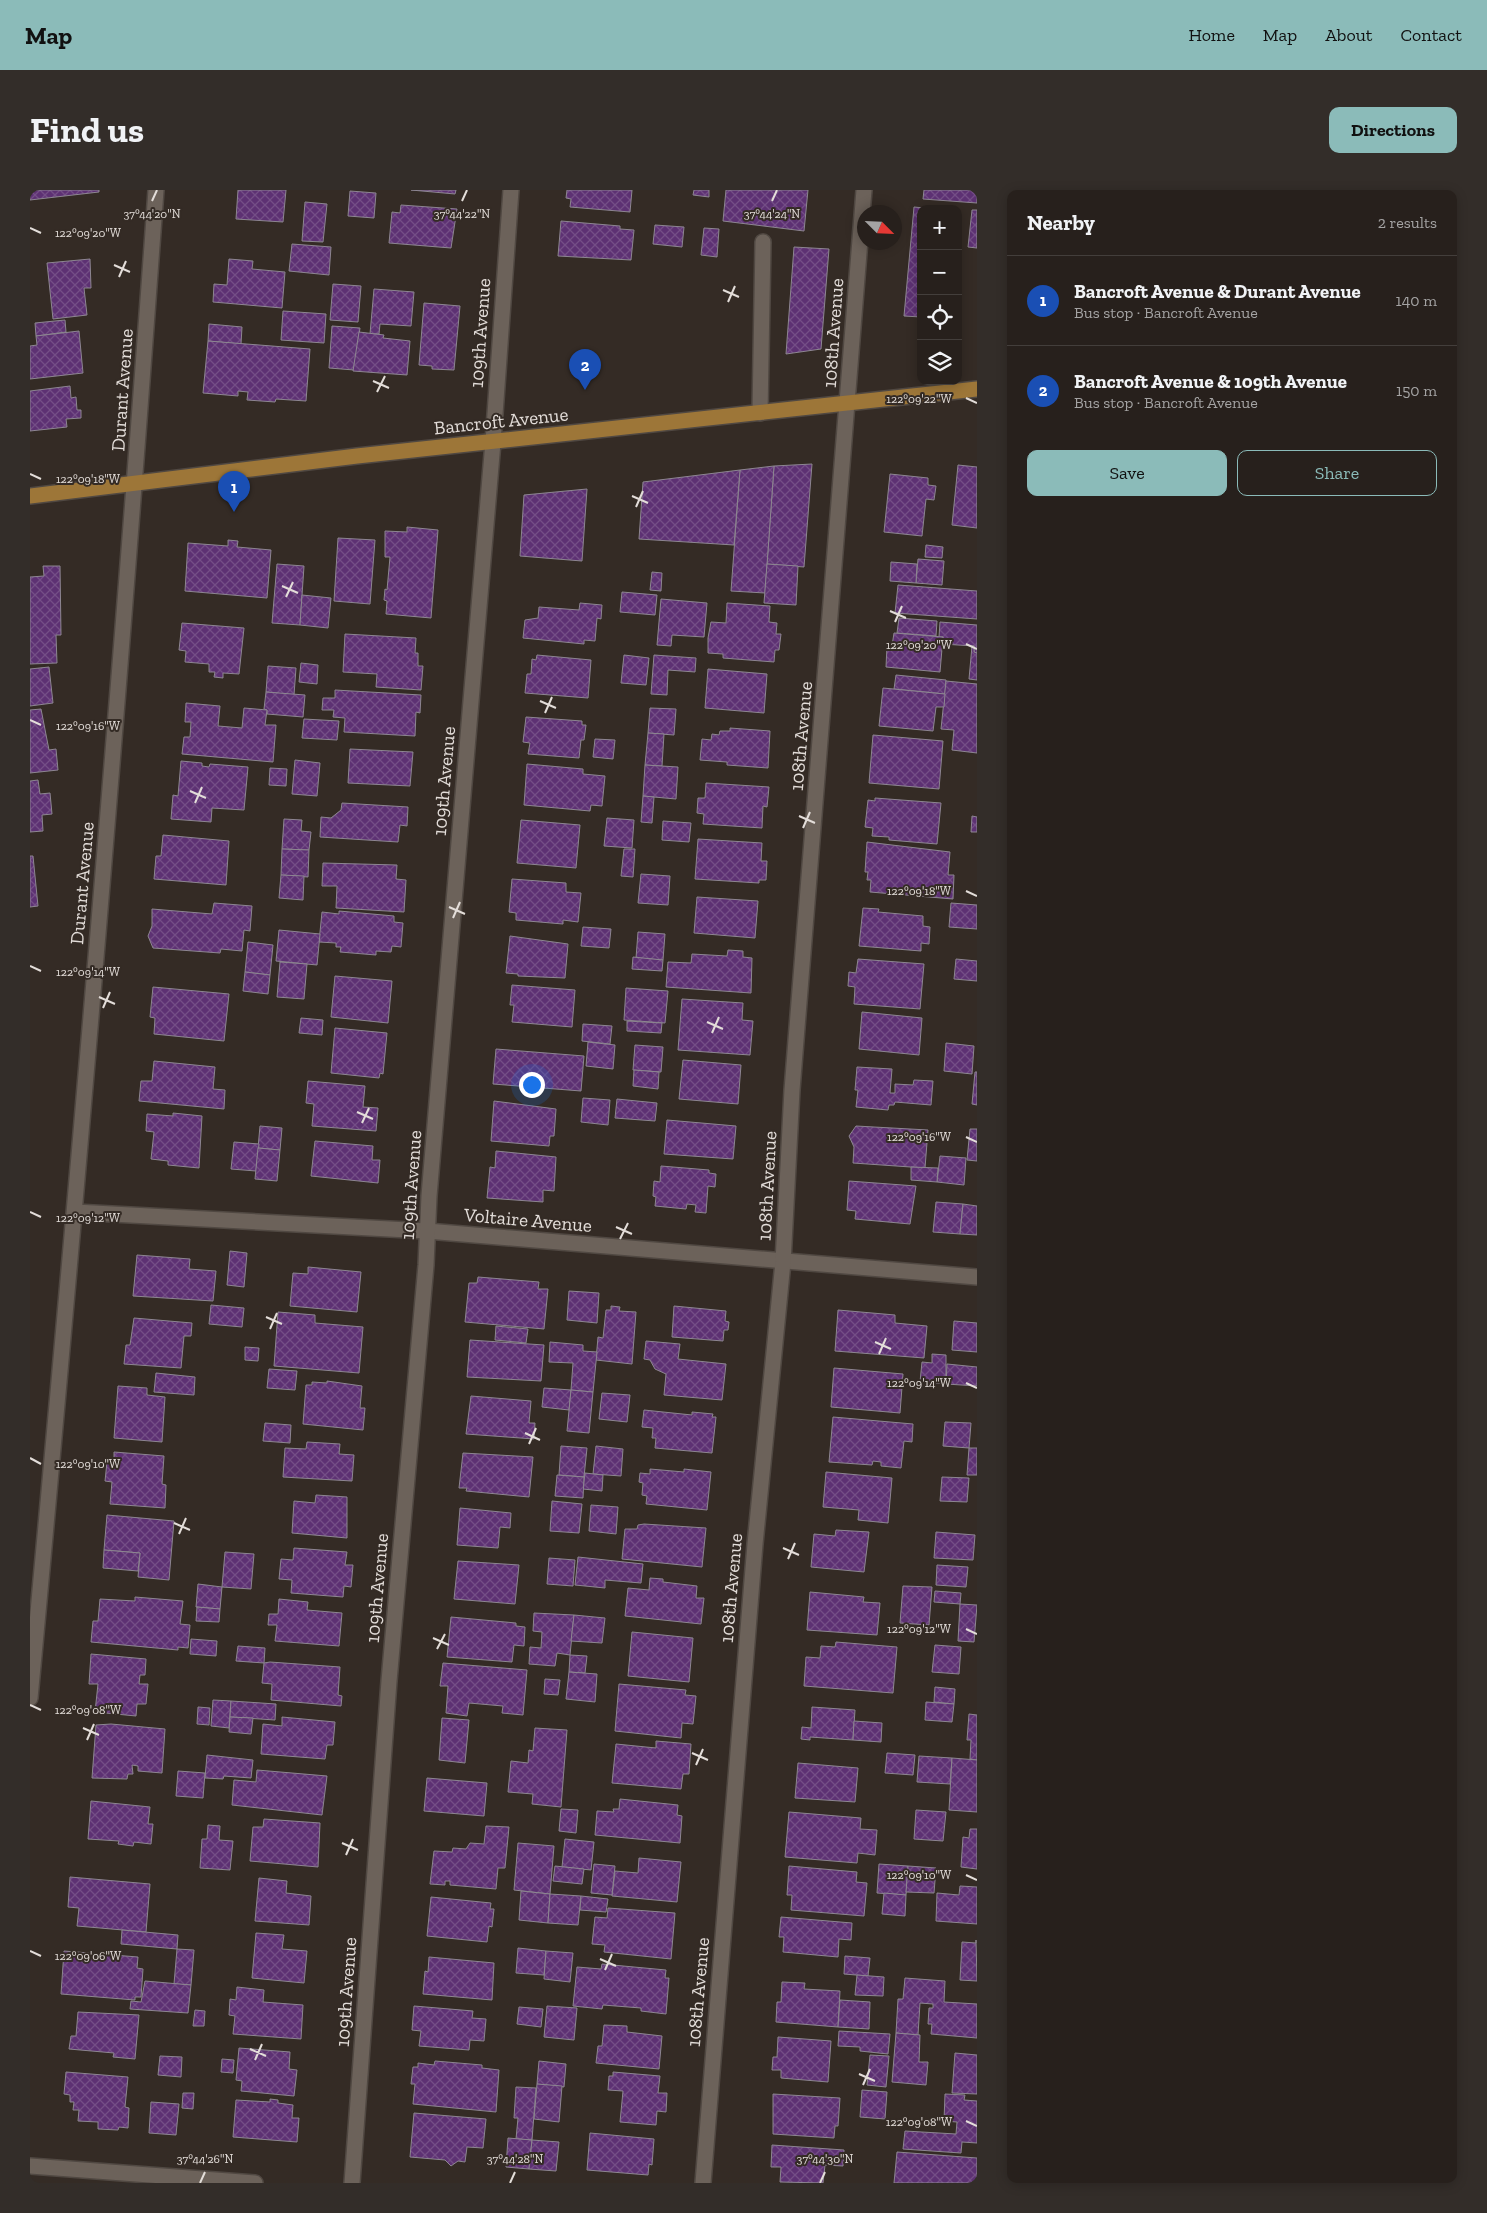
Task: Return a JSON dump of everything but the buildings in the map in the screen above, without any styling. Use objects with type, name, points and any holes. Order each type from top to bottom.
[{"type":"main road","name":"Bancroft Avenue","points":[[30,496],[493,442],[977,389]]},
{"type":"street","name":"Durant Avenue","points":[[30,1698],[75,1212],[135,484],[156,190]]},
{"type":"street","name":"109th Avenue","points":[[352,2183],[389,1681],[493,442],[511,190]]},
{"type":"street","name":"108th Avenue","points":[[703,2183],[754,1544],[783,1262],[792,1090],[864,190]]},
{"type":"street","points":[[760,413],[763,242]]},
{"type":"street","name":"Voltaire Avenue","points":[[75,1212],[427,1232],[977,1278]]},
{"type":"street","points":[[30,2166],[255,2183]]},
{"type":"place","name":"Bancroft Avenue & 109th Avenue","points":[[585,390]]},
{"type":"place","name":"Bancroft Avenue & Durant Avenue","points":[[234,512]]}]
